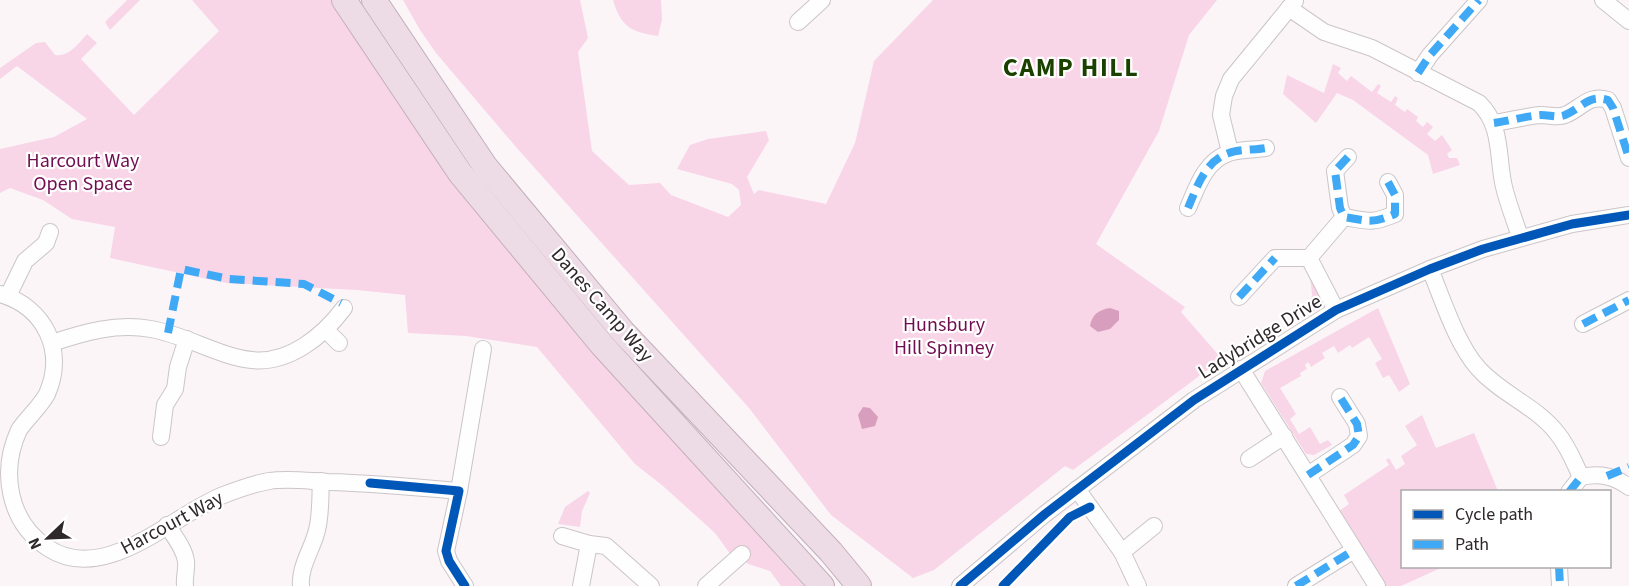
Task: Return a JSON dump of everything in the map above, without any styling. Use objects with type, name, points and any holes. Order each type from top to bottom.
[{"type":"highway","name":"Danes Camp Way","points":[[344,0],[460,173],[602,345],[822,586]]},
{"type":"highway","name":"Danes Camp Way","points":[[374,0],[485,166],[623,332],[831,552],[859,586]]},
{"type":"street","points":[[1418,73],[1479,0]]},
{"type":"street","points":[[1603,0],[1629,21]]},
{"type":"street","points":[[798,22],[811,3]]},
{"type":"street","points":[[1230,152],[1221,115],[1224,96],[1244,61],[1292,4],[1324,32],[1372,48],[1479,103],[1487,111],[1494,123],[1498,141],[1504,191],[1520,237]]},
{"type":"street","points":[[1494,123],[1542,115],[1556,117],[1565,115],[1588,100],[1599,97],[1608,100],[1613,108],[1629,159]]},
{"type":"street","points":[[1188,208],[1204,171],[1218,159],[1230,152],[1266,147]]},
{"type":"street","points":[[1344,217],[1340,208],[1335,171],[1348,157]]},
{"type":"street","points":[[1344,217],[1366,223],[1395,214],[1395,195],[1388,182]]},
{"type":"street","points":[[1239,297],[1275,258],[1309,258],[1344,217]]},
{"type":"street","name":"Ladybridge Drive","points":[[960,586],[1077,489],[1194,400],[1336,310],[1430,268],[1520,237],[1572,224],[1628,220]]},
{"type":"street","name":"Harcourt Way","points":[[50,232],[45,243],[25,261],[4,295],[25,305],[34,314],[44,326],[55,355],[46,395],[9,447],[5,480],[6,511],[44,545],[56,552],[80,558],[98,558],[119,552],[219,496],[254,484],[288,480],[321,481],[459,491]]},
{"type":"street","points":[[1309,258],[1336,310]]},
{"type":"street","points":[[1430,268],[1465,351],[1492,382],[1538,414],[1556,431],[1569,450],[1581,477]]},
{"type":"street","points":[[1583,324],[1629,300]]},
{"type":"street","points":[[52,343],[83,333],[122,327],[150,329],[187,339],[237,357],[264,360],[296,350],[326,330],[344,308]]},
{"type":"street","points":[[326,330],[339,343]]},
{"type":"street","points":[[161,437],[165,405],[175,388],[178,367],[187,339]]},
{"type":"street","points":[[465,586],[449,561],[446,551],[459,491],[483,349]]},
{"type":"street","points":[[1241,369],[1377,586]]},
{"type":"street","points":[[1308,475],[1353,445],[1359,436],[1357,424],[1340,397]]},
{"type":"street","points":[[1249,459],[1284,436]]},
{"type":"street","points":[[1571,490],[1581,477],[1594,475],[1618,479],[1629,487]]},
{"type":"street","points":[[301,586],[304,565],[318,527],[321,481]]},
{"type":"street","points":[[1077,489],[1122,552],[1138,586]]},
{"type":"street","points":[[167,525],[184,553],[187,564],[184,577],[185,586]]},
{"type":"street","points":[[1122,552],[1154,526]]},
{"type":"street","points":[[562,536],[589,544],[606,546],[651,586]]},
{"type":"street","points":[[581,586],[589,544]]},
{"type":"street","points":[[1296,586],[1354,550]]},
{"type":"street","points":[[706,586],[742,554]]},
{"type":"street","points":[[1559,568],[1560,586]]},
{"type":"green space","points":[[127,0],[140,0],[110,30],[105,22]]},
{"type":"green space","name":"Harcourt Way Open Space","points":[[192,0],[331,0],[385,79],[564,315],[653,419],[804,586],[781,586],[770,571],[748,564],[736,552],[731,555],[715,533],[635,464],[537,347],[466,336],[408,333],[405,295],[226,283],[110,258],[115,227],[72,219],[43,200],[10,188],[0,193],[0,149],[54,137],[87,119],[17,66],[0,79],[0,68],[36,43],[45,42],[55,55],[65,54],[87,34],[97,43],[81,59],[134,115],[219,31]]},
{"type":"green space","name":"Hunsbury Hill Spinney","points":[[403,0],[580,0],[588,38],[578,52],[592,151],[629,185],[660,183],[671,195],[728,217],[741,205],[739,190],[732,184],[677,169],[690,145],[708,139],[766,131],[769,140],[747,177],[754,194],[759,190],[826,204],[855,143],[874,61],[933,0],[1217,0],[1189,35],[1159,131],[1096,244],[1185,307],[1181,312],[1222,359],[1073,470],[1065,466],[934,570],[913,578],[831,515],[749,408],[516,147],[436,53]]},
{"type":"green space","points":[[613,0],[661,0],[662,20],[658,36],[628,27]]},
{"type":"green space","points":[[1333,64],[1341,68],[1338,73],[1347,81],[1351,76],[1372,92],[1378,84],[1381,86],[1377,93],[1391,102],[1395,96],[1398,98],[1395,105],[1405,112],[1407,109],[1418,117],[1416,121],[1423,127],[1427,122],[1433,127],[1427,134],[1435,141],[1442,135],[1452,150],[1447,154],[1449,158],[1457,158],[1460,165],[1433,174],[1428,155],[1353,100],[1337,93],[1316,123],[1283,94],[1287,75],[1324,93]]},
{"type":"green space","points":[[1310,275],[1320,294],[1319,307],[1313,312],[1309,308],[1312,295]]},
{"type":"green space","points":[[1378,308],[1410,384],[1399,392],[1389,375],[1383,378],[1375,363],[1382,359],[1369,337],[1352,348],[1350,345],[1338,353],[1334,346],[1322,353],[1325,358],[1311,367],[1308,362],[1305,365],[1307,369],[1300,373],[1301,376],[1280,388],[1296,414],[1290,419],[1299,434],[1310,427],[1320,444],[1328,440],[1332,445],[1314,455],[1306,454],[1261,383],[1265,371]]},
{"type":"green space","points":[[1422,415],[1436,448],[1474,433],[1498,490],[1401,490],[1401,568],[1441,568],[1401,586],[1386,586],[1339,511],[1349,504],[1344,495],[1389,465],[1386,460],[1389,458],[1396,470],[1405,464],[1401,456],[1417,445],[1405,426]]},
{"type":"green space","points":[[588,491],[590,493],[582,511],[580,527],[558,524],[565,507]]},
{"type":"shaded area","points":[[1110,308],[1119,311],[1119,320],[1110,329],[1098,332],[1090,326],[1092,318],[1097,313]]},
{"type":"shaded area","points":[[863,407],[870,408],[878,417],[875,426],[862,429],[858,415]]},
{"type":"marked path","points":[[1418,73],[1430,55],[1479,0]]},
{"type":"marked path","points":[[1494,123],[1541,115],[1562,116],[1590,100],[1608,100],[1613,108],[1629,158]]},
{"type":"marked path","points":[[1188,208],[1203,176],[1214,162],[1233,152],[1266,148]]},
{"type":"marked path","points":[[1348,157],[1335,171],[1340,208],[1344,217],[1370,221],[1395,214],[1395,195],[1388,182]]},
{"type":"marked path","points":[[1239,297],[1275,258]]},
{"type":"marked path","points":[[168,333],[181,269],[229,279],[304,284],[341,303]]},
{"type":"marked path","points":[[1583,324],[1629,300]]},
{"type":"marked path","points":[[1308,475],[1353,445],[1359,436],[1357,424],[1340,397]]},
{"type":"marked path","points":[[1607,476],[1629,467]]},
{"type":"marked path","points":[[1571,490],[1581,477]]},
{"type":"marked path","points":[[1296,586],[1354,550]]},
{"type":"marked path","points":[[1559,568],[1560,586]]},
{"type":"cycle path","points":[[960,586],[1045,514],[1194,400],[1336,310],[1430,269],[1483,249],[1572,224],[1629,215]]},
{"type":"cycle path","points":[[370,483],[459,491],[446,551],[449,561],[465,586]]},
{"type":"cycle path","points":[[1003,586],[1070,517],[1090,507]]},
{"type":"district","name":"CAMP HILL","points":[[1071,67]]}]
